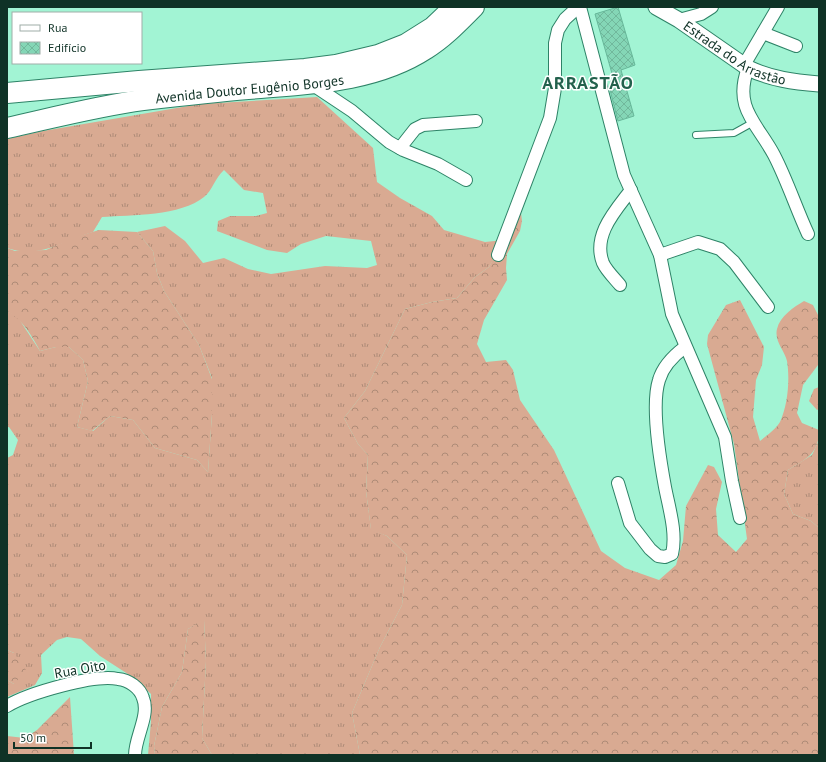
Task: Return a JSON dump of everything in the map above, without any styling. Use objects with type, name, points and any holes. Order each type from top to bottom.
[{"type":"highway","name":"Avenida Doutor Eugênio Borges","points":[[7,93],[138,81],[305,69],[336,65],[378,55],[406,44],[433,27],[454,7]]},
{"type":"highway","name":"Avenida Doutor Eugênio Borges","points":[[7,128],[142,100],[247,89],[313,85],[352,77],[391,66],[426,49],[456,25],[474,7]]},
{"type":"street","points":[[498,255],[550,118],[555,88],[555,43],[558,30],[565,19],[579,7],[624,175],[660,255],[672,314],[685,347],[714,408],[725,437],[740,518]]},
{"type":"street","name":"Estrada do Arrastão","points":[[656,7],[679,20],[746,67],[775,79],[819,84]]},
{"type":"street","points":[[679,20],[701,14],[712,7]]},
{"type":"street","points":[[778,7],[746,67],[743,90],[745,103],[752,123],[774,155],[808,234]]},
{"type":"street","points":[[763,33],[796,46]]},
{"type":"street","points":[[313,85],[352,111],[389,142],[438,164],[466,180]]},
{"type":"street","points":[[400,148],[415,129],[423,125],[476,121]]},
{"type":"street","points":[[620,285],[603,263],[601,245],[605,225],[631,190]]},
{"type":"street","points":[[660,255],[698,242],[720,250],[734,262],[768,307]]},
{"type":"street","points":[[618,483],[630,523],[650,549],[658,556],[665,557],[672,554],[673,538],[661,457],[656,396],[659,380],[664,367],[674,355],[685,347]]},
{"type":"street","name":"Rua Oito","points":[[7,706],[16,700],[69,684],[104,678],[118,678],[129,681],[138,689],[144,699],[142,721],[138,734],[135,755]]},
{"type":"lane","points":[[696,135],[734,132],[752,123]]},
{"type":"green space","points":[[317,97],[373,148],[377,182],[400,198],[432,216],[444,230],[485,242],[504,240],[489,267],[475,277],[457,298],[432,302],[405,309],[365,391],[344,418],[358,444],[368,455],[366,491],[371,529],[387,536],[407,555],[402,605],[380,647],[352,713],[360,755],[212,755],[202,738],[206,661],[204,620],[188,629],[182,672],[162,707],[154,746],[155,755],[148,755],[151,721],[151,694],[134,678],[100,656],[81,639],[67,637],[57,640],[41,655],[42,673],[35,685],[7,697],[7,680],[14,684],[14,653],[7,650],[7,458],[13,455],[18,440],[9,427],[7,427],[7,311],[17,316],[40,351],[56,347],[69,347],[83,360],[88,381],[77,427],[93,431],[110,416],[133,420],[155,448],[197,460],[208,472],[212,414],[212,378],[199,345],[164,291],[157,273],[153,251],[137,232],[165,226],[185,241],[203,263],[224,258],[248,269],[271,274],[325,266],[367,268],[377,265],[371,241],[326,236],[301,244],[287,253],[267,250],[217,231],[218,221],[230,216],[256,216],[267,213],[263,193],[244,190],[224,170],[204,197],[182,208],[141,215],[102,217],[93,232],[51,248],[19,251],[7,248],[7,139],[43,131],[200,104]]},
{"type":"green space","points":[[521,213],[522,221],[520,231],[507,254],[507,280],[484,320],[477,344],[486,362],[506,360],[513,370],[520,400],[554,450],[601,551],[625,568],[659,580],[676,565],[683,541],[686,506],[708,465],[714,467],[722,482],[716,509],[718,535],[736,552],[747,539],[734,444],[707,344],[708,335],[726,305],[740,300],[764,347],[762,365],[756,380],[753,417],[760,441],[780,422],[787,400],[788,368],[786,357],[778,342],[776,333],[777,329],[784,316],[796,306],[804,301],[813,305],[819,317],[818,365],[803,385],[797,413],[802,423],[819,430],[817,445],[806,459],[788,470],[784,494],[793,514],[811,521],[819,528],[819,755],[360,755],[352,713],[380,647],[402,605],[407,555],[387,536],[371,530],[366,491],[368,455],[358,444],[344,418],[365,391],[405,309],[432,302],[457,298],[475,277],[489,267],[513,220]]},
{"type":"green space","points":[[99,230],[137,232],[153,251],[157,273],[164,291],[199,345],[212,379],[212,414],[208,472],[197,460],[155,448],[133,420],[110,416],[92,431],[77,427],[88,381],[83,360],[69,347],[56,347],[40,351],[30,334],[18,319],[7,311],[7,248],[15,251],[46,250],[73,238]]},
{"type":"green space","points":[[819,387],[819,409],[817,410],[809,401],[814,389]]},
{"type":"green space","points":[[819,440],[819,528],[811,521],[793,514],[784,494],[788,470],[812,455]]},
{"type":"green space","points":[[204,619],[206,661],[202,738],[212,755],[155,755],[154,746],[162,707],[182,672],[188,629]]},
{"type":"green space","points":[[7,650],[14,653],[26,670],[14,684],[7,680]]},
{"type":"green space","points":[[70,697],[74,755],[7,755],[7,736],[25,738],[37,730]]},
{"type":"building","points":[[618,7],[635,65],[621,70],[634,116],[618,121],[609,86],[615,84],[595,14]]},
{"type":"district","name":"ARRASTÃO","points":[[588,82]]}]
